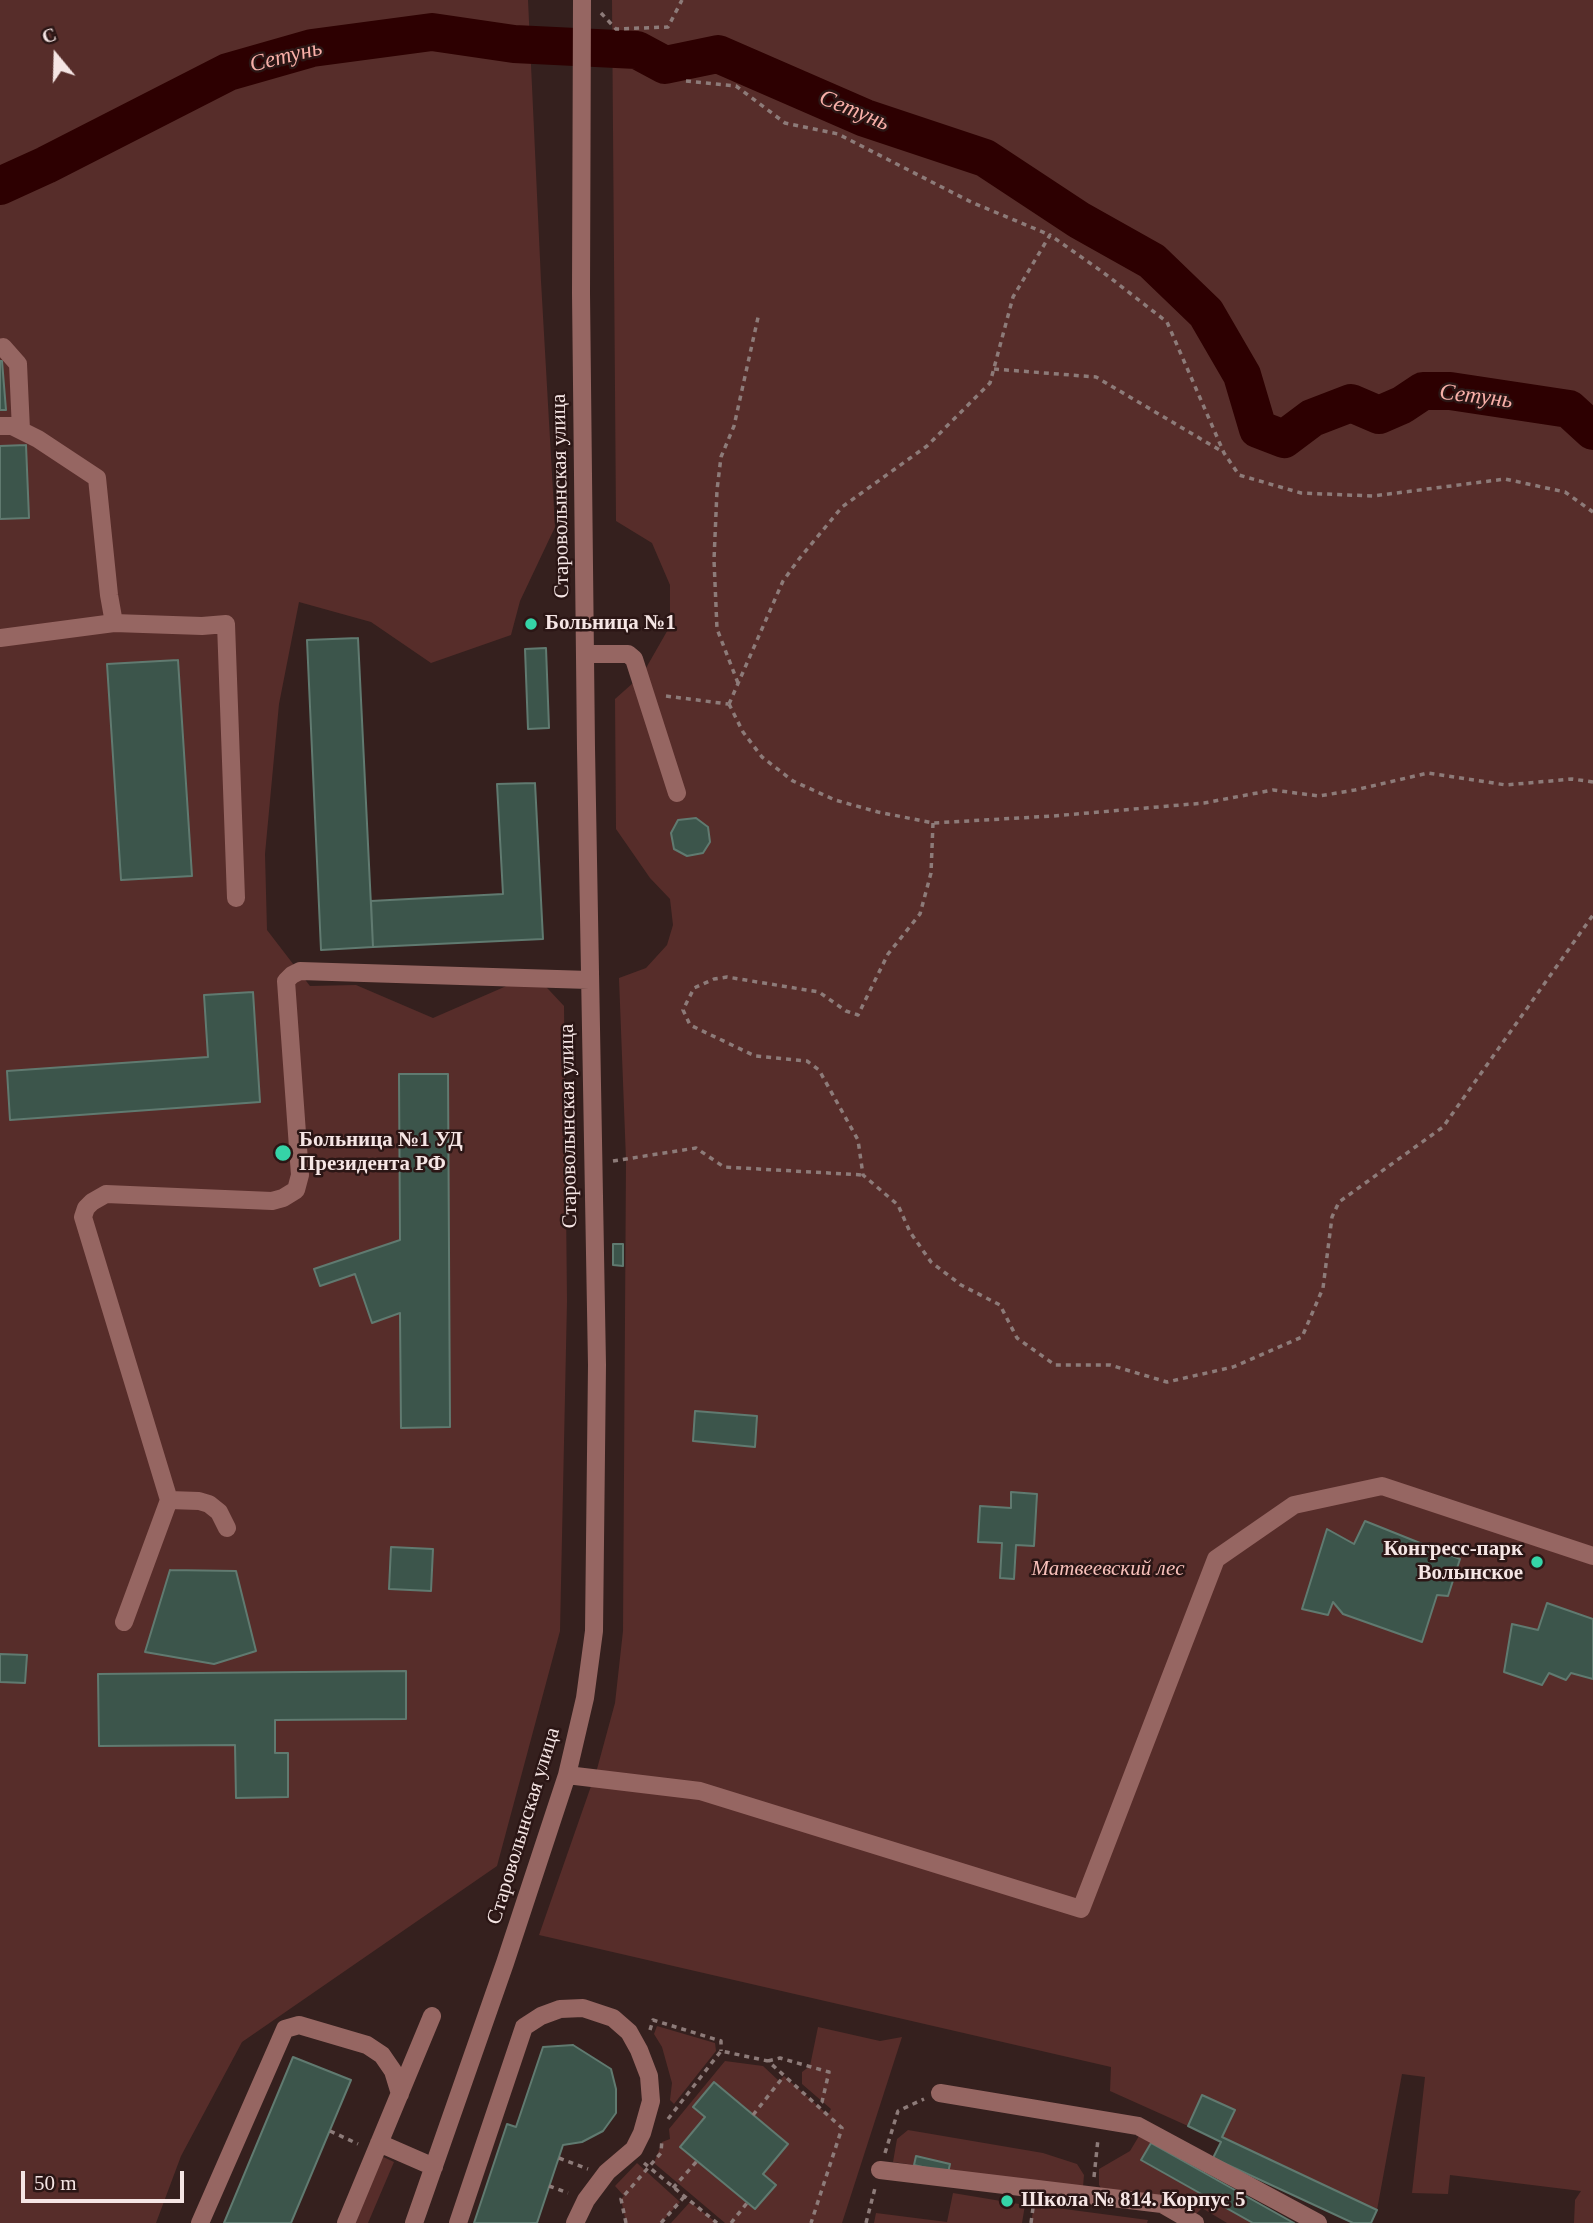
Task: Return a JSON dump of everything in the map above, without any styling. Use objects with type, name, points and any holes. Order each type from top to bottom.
[{"type":"street","name":"Староволынская улица","points":[[414,2223],[567,1775],[585,1699],[594,1631],[597,1365],[581,293],[582,10]]},
{"type":"street","points":[[0,348],[3,347],[18,365],[21,430]]},
{"type":"street","points":[[0,426],[12,426],[21,430],[97,478],[114,624]]},
{"type":"street","points":[[0,638],[114,624],[226,624],[236,898]]},
{"type":"street","points":[[585,654],[628,654],[634,659],[677,793]]},
{"type":"street","points":[[124,1622],[169,1500],[83,1217],[86,1208],[106,1194],[272,1200],[283,1198],[296,1190],[300,1175],[286,981],[300,971],[590,979]]},
{"type":"street","points":[[567,1775],[700,1791],[1081,1909],[1216,1559],[1294,1505],[1382,1486],[1593,1556]]},
{"type":"street","points":[[169,1500],[209,1504],[219,1512],[227,1528]]},
{"type":"street","points":[[458,2223],[524,2027],[541,2016],[561,2009],[583,2008],[613,2018],[629,2032],[649,2076],[651,2101],[642,2133],[634,2149],[607,2172],[586,2200],[576,2222]]},
{"type":"street","points":[[346,2223],[432,2016]]},
{"type":"street","points":[[200,2223],[285,2029],[299,2025],[368,2045],[388,2063],[400,2094]]},
{"type":"street","points":[[940,2092],[1138,2126],[1318,2223]]},
{"type":"street","points":[[379,2143],[434,2167]]},
{"type":"street","points":[[880,2170],[1162,2204],[1195,2223]]},
{"type":"path","points":[[582,10],[603,13],[616,29],[668,27],[682,0]]},
{"type":"path","points":[[685,81],[736,86],[785,123],[838,134],[971,202],[1050,235],[1104,273],[1167,322],[1224,453],[1239,475],[1301,493],[1373,496],[1505,479],[1565,492],[1593,512]]},
{"type":"path","points":[[1050,235],[1013,297],[990,383],[927,446],[842,507],[783,581],[729,704],[743,732],[762,757],[793,781],[835,800],[933,823],[1204,803],[1273,790],[1319,796],[1428,773],[1506,785],[1572,779],[1593,782]]},
{"type":"path","points":[[738,683],[717,629],[714,560],[717,490],[721,457],[734,426],[759,313]]},
{"type":"path","points":[[994,369],[1096,377],[1224,453]]},
{"type":"path","points":[[647,694],[729,704]]},
{"type":"path","points":[[863,1175],[858,1140],[819,1070],[807,1061],[755,1056],[690,1026],[683,1010],[694,988],[714,979],[727,977],[819,992],[846,1011],[858,1015],[888,954],[920,914],[931,873],[933,823]]},
{"type":"path","points":[[610,1161],[696,1148],[724,1167],[863,1175],[898,1205],[910,1232],[931,1262],[961,1285],[1000,1305],[1017,1338],[1055,1365],[1110,1365],[1167,1382],[1233,1367],[1302,1337],[1323,1288],[1332,1217],[1339,1202],[1443,1127],[1593,915]]},
{"type":"path","points":[[649,2034],[653,2020],[721,2041],[721,2052],[661,2128]]},
{"type":"path","points":[[721,2052],[768,2061],[780,2058],[830,2072],[822,2102],[818,2106]]},
{"type":"path","points":[[768,2061],[842,2128],[811,2223]]},
{"type":"path","points":[[753,2115],[784,2076]]},
{"type":"path","points":[[866,2223],[898,2111],[940,2092]]},
{"type":"path","points":[[1092,2196],[1100,2120]]},
{"type":"path","points":[[330,2131],[358,2144],[353,2155]]},
{"type":"path","points":[[626,2223],[621,2199],[661,2153],[662,2135]]},
{"type":"path","points":[[645,2155],[638,2161],[717,2223]]},
{"type":"path","points":[[673,2188],[697,2161]]},
{"type":"path","points":[[549,2186],[576,2196]]},
{"type":"path","points":[[661,2223],[684,2197]]},
{"type":"path","points":[[732,2223],[747,2203]]},
{"type":"green space","name":"Больница №1 УД Президента РФ","points":[[0,0],[528,0],[555,527],[520,601],[511,635],[431,663],[371,622],[299,602],[279,704],[265,854],[267,930],[310,986],[356,985],[433,1018],[534,974],[564,1006],[567,1301],[560,1631],[497,1866],[242,2042],[181,2156],[156,2223],[0,2223]]},
{"type":"green space","name":"Матвеевский лес","points":[[612,0],[1593,0],[1593,2223],[1574,2223],[1575,2200],[1581,2191],[1450,2175],[1448,2194],[1412,2193],[1425,2077],[1402,2074],[1377,2210],[1222,2137],[1234,2110],[1203,2095],[1188,2126],[1110,2091],[1111,2067],[539,1935],[597,1769],[615,1703],[623,1631],[626,1160],[619,978],[646,968],[667,945],[673,925],[670,899],[650,878],[616,829],[615,699],[642,675],[670,626],[670,585],[652,543],[616,521]]},
{"type":"green space","points":[[657,2026],[715,2043],[716,2051],[674,2104],[670,2100],[672,2083],[662,2047],[654,2034]]},
{"type":"green space","points":[[818,2027],[880,2041],[902,2037],[842,2223],[725,2223],[654,2163],[662,2142],[670,2139],[669,2129],[725,2061],[763,2066],[779,2081],[784,2076],[828,2115],[831,2109],[802,2084],[802,2072],[810,2066]],"holes":[[[714,2082],[788,2144],[763,2174],[775,2185],[755,2209],[681,2147],[705,2117]]]},
{"type":"green space","points":[[908,2130],[1043,2153],[1077,2164],[1084,2175],[1083,2187],[948,2173],[950,2164],[916,2156],[914,2165],[893,2162],[897,2139]]},
{"type":"green space","points":[[1139,2136],[1151,2143],[1142,2160],[1253,2223],[1227,2223],[1202,2208],[1190,2220],[1107,2197],[1099,2185],[1099,2169],[1130,2151]]},
{"type":"green space","points":[[375,2153],[394,2162],[368,2223],[346,2223]]},
{"type":"green space","points":[[637,2163],[680,2202],[661,2223],[626,2223],[621,2199],[624,2196],[615,2186]]},
{"type":"green space","points":[[953,2193],[1025,2205],[1022,2223],[874,2223],[876,2213],[947,2222]]},
{"type":"green space","points":[[690,2202],[717,2223],[671,2223]]},
{"type":"green space","points":[[1034,2205],[1148,2220],[1147,2223],[1031,2223]]},
{"type":"building","points":[[2,361],[6,410],[0,410]]},
{"type":"building","points":[[26,445],[29,518],[0,519],[0,446]]},
{"type":"building","points":[[358,638],[373,947],[321,950],[307,640]]},
{"type":"building","points":[[546,648],[549,728],[528,729],[525,649]]},
{"type":"building","points":[[178,660],[192,876],[121,880],[107,664]]},
{"type":"building","points":[[535,783],[543,939],[373,947],[371,901],[503,894],[497,784]]},
{"type":"building","points":[[696,818],[708,827],[710,842],[703,853],[687,856],[674,849],[671,833],[678,820]]},
{"type":"building","points":[[253,992],[260,1102],[10,1120],[7,1071],[208,1057],[204,995]]},
{"type":"building","points":[[399,1074],[448,1074],[450,1427],[401,1428],[400,1313],[372,1323],[355,1274],[320,1286],[314,1269],[400,1240]]},
{"type":"building","points":[[613,1244],[623,1244],[623,1266],[613,1265]]},
{"type":"building","points":[[695,1411],[757,1416],[755,1447],[693,1441]]},
{"type":"building","points":[[1011,1492],[1037,1494],[1034,1546],[1016,1545],[1014,1579],[1000,1578],[1002,1543],[978,1542],[980,1506],[1011,1508]]},
{"type":"building","points":[[1365,1521],[1460,1559],[1448,1596],[1437,1595],[1422,1642],[1343,1614],[1333,1602],[1328,1615],[1302,1609],[1327,1529],[1354,1544]]},
{"type":"building","points":[[391,1547],[433,1549],[431,1591],[389,1589]]},
{"type":"building","points":[[170,1570],[236,1571],[256,1651],[214,1664],[145,1652]]},
{"type":"building","points":[[1547,1603],[1593,1619],[1593,1679],[1571,1673],[1566,1680],[1549,1673],[1542,1685],[1504,1672],[1512,1624],[1538,1630]]},
{"type":"building","points":[[0,1654],[27,1655],[25,1683],[0,1682]]},
{"type":"building","points":[[406,1671],[406,1719],[275,1720],[275,1753],[288,1753],[288,1797],[236,1798],[235,1745],[99,1746],[98,1674]]},
{"type":"building","points":[[573,2045],[611,2069],[616,2089],[616,2113],[603,2131],[582,2142],[563,2145],[537,2223],[474,2223],[507,2124],[516,2127],[543,2047]]},
{"type":"building","points":[[293,2057],[351,2080],[291,2223],[224,2223]]},
{"type":"building","points":[[714,2082],[788,2144],[763,2174],[776,2185],[755,2209],[680,2147],[705,2117],[693,2107]]},
{"type":"building","points":[[1202,2095],[1235,2110],[1222,2137],[1377,2210],[1371,2223],[1353,2223],[1213,2158],[1221,2142],[1188,2126]]},
{"type":"building","points":[[1151,2143],[1294,2223],[1253,2223],[1141,2160]]},
{"type":"building","points":[[916,2156],[950,2164],[948,2173],[914,2165]]},
{"type":"waterway","name":"Сетунь","points":[[0,186],[228,72],[312,48],[432,32],[514,44],[637,50],[665,65],[718,54],[865,118],[985,158],[1079,220],[1152,261],[1206,313],[1242,375],[1258,429],[1284,439],[1312,418],[1351,403],[1379,415],[1402,405],[1423,391],[1450,391],[1569,409],[1593,431]]},
{"type":"place","name":"Больница №1","points":[[531,624]]},
{"type":"place","name":"Больница №1 УД Президента РФ","points":[[283,1153]]},
{"type":"place","name":"Конгресс-парк Волынское","points":[[1537,1562]]},
{"type":"place","name":"Школа № 814. Корпус 5","points":[[1007,2201]]}]
